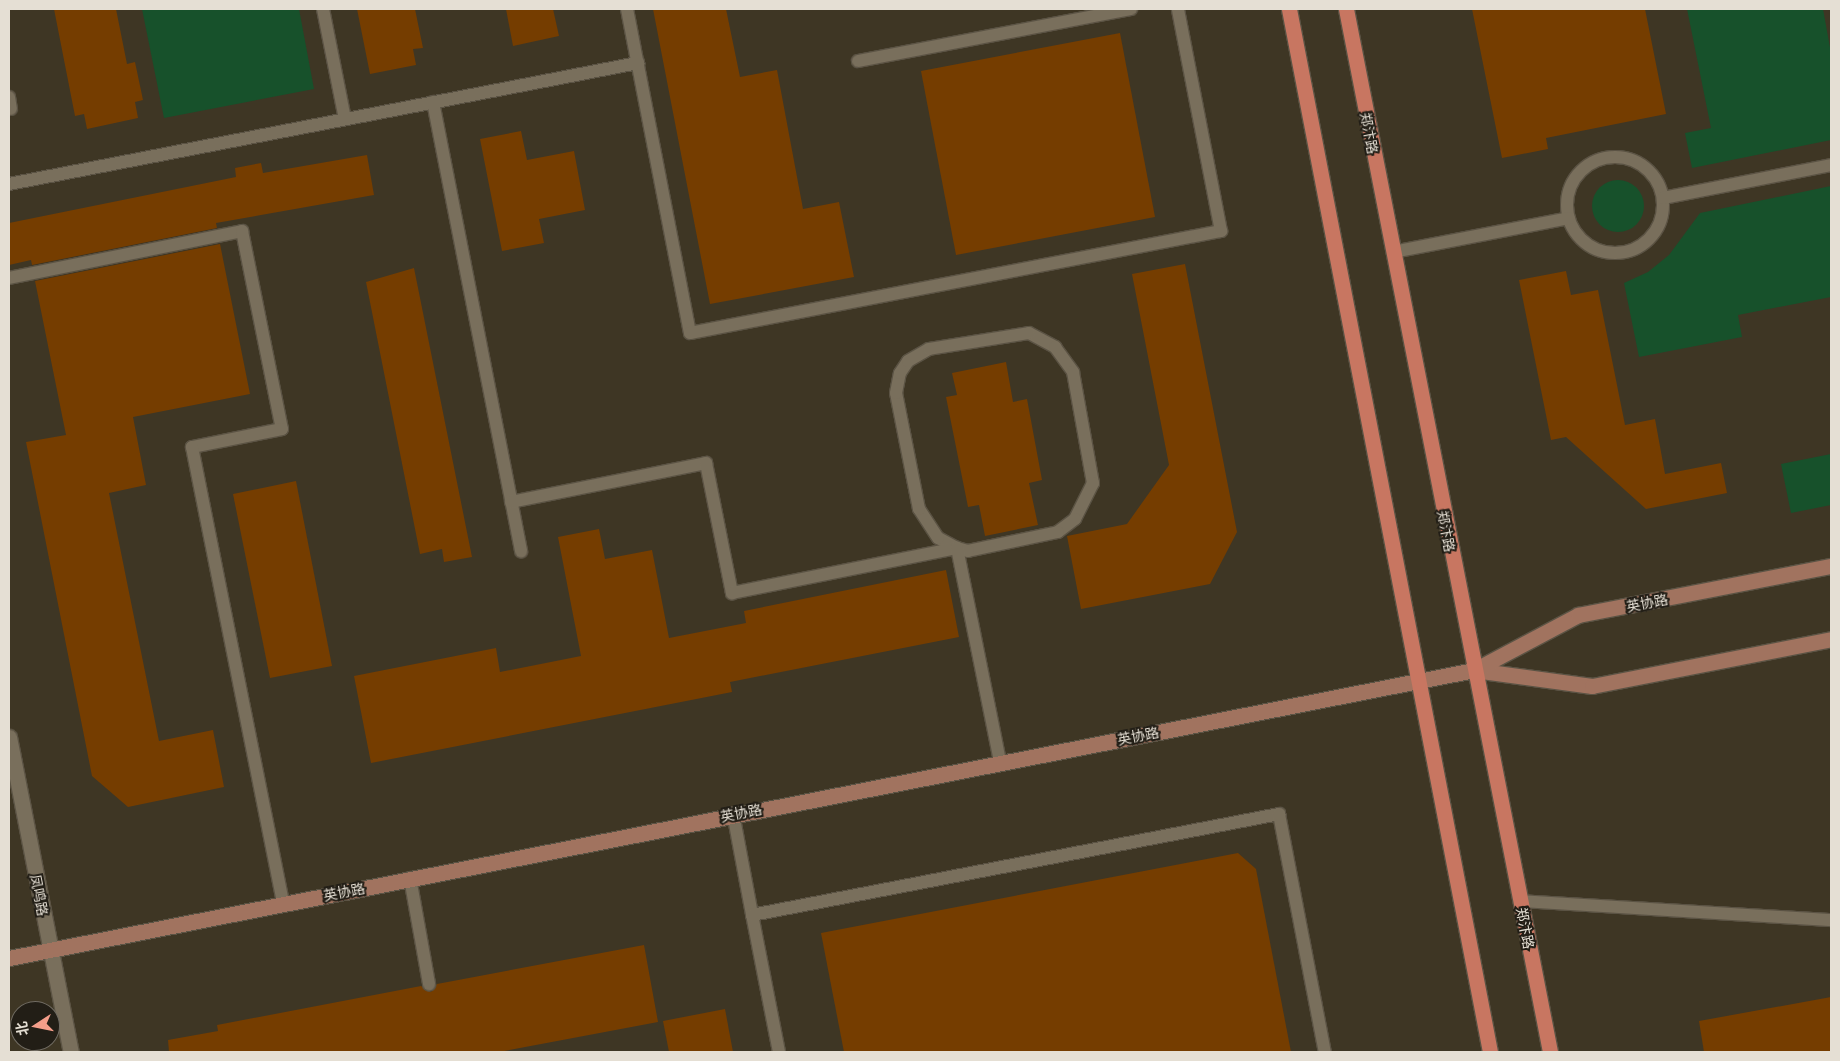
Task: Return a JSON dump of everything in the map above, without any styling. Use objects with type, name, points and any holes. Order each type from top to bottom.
[{"type":"main road","points":[[1289,9],[1490,1052]]},
{"type":"main road","name":"郑汴路","points":[[1346,9],[1550,1052]]},
{"type":"street","name":"英协路","points":[[9,958],[733,813],[1474,670],[1578,615],[1831,566]]},
{"type":"street","name":"英协路","points":[[1474,670],[1592,686],[1831,639]]},
{"type":"street","name":"凤鸣路","points":[[9,737],[71,1052]]},
{"type":"lane","points":[[322,9],[345,119]]},
{"type":"lane","points":[[627,9],[690,333],[1221,231],[1178,9]]},
{"type":"lane","points":[[858,61],[1131,9]]},
{"type":"lane","points":[[9,184],[638,63]]},
{"type":"lane","points":[[433,102],[521,551]]},
{"type":"lane","points":[[1620,157],[1648,170],[1663,198],[1657,230],[1640,246],[1618,254],[1590,247],[1579,238],[1569,218],[1568,198],[1572,184],[1580,172],[1606,158],[1620,157]]},
{"type":"lane","points":[[1663,198],[1831,165]]},
{"type":"lane","points":[[1393,252],[1569,218]]},
{"type":"lane","points":[[9,278],[242,231],[282,429],[192,447],[283,903]]},
{"type":"lane","points":[[511,502],[706,463],[732,593],[957,548],[968,550],[1058,532],[1075,519],[1093,483],[1073,372],[1055,347],[1029,333],[929,349],[908,361],[900,373],[896,393],[919,509],[938,538],[957,548]]},
{"type":"lane","points":[[957,548],[1000,761]]},
{"type":"lane","points":[[733,813],[779,1052]]},
{"type":"lane","points":[[752,915],[1279,814],[1325,1052]]},
{"type":"lane","points":[[410,878],[429,984]]},
{"type":"lane","points":[[1520,901],[1831,920]]},
{"type":"green space","points":[[142,9],[299,9],[314,89],[164,118]]},
{"type":"green space","points":[[1687,9],[1823,9],[1831,53],[1831,140],[1692,168],[1685,133],[1711,128]]},
{"type":"green space","points":[[1613,180],[1623,180],[1637,187],[1644,201],[1644,211],[1637,225],[1623,232],[1613,232],[1603,228],[1596,221],[1592,211],[1592,201],[1596,191],[1603,184]]},
{"type":"green space","points":[[1831,186],[1831,297],[1738,315],[1742,337],[1639,357],[1624,283],[1648,272],[1669,255],[1700,213]]},
{"type":"green space","points":[[1831,454],[1831,505],[1791,513],[1781,464]]},
{"type":"building","points":[[54,9],[116,9],[127,64],[135,62],[143,100],[135,102],[138,118],[87,129],[84,114],[75,116]]},
{"type":"building","points":[[357,9],[415,9],[423,48],[413,49],[416,65],[370,74]]},
{"type":"building","points":[[506,9],[553,9],[559,36],[513,46]]},
{"type":"building","points":[[653,9],[726,9],[740,77],[777,70],[803,209],[839,202],[854,277],[710,304]]},
{"type":"building","points":[[1472,9],[1645,9],[1666,114],[1546,138],[1548,149],[1502,158]]},
{"type":"building","points":[[1120,33],[1155,217],[956,255],[921,71]]},
{"type":"building","points":[[521,131],[527,160],[574,151],[585,210],[539,219],[544,243],[502,251],[480,139]]},
{"type":"building","points":[[367,155],[374,195],[216,223],[217,228],[32,265],[31,260],[9,265],[9,223],[236,177],[235,168],[261,163],[263,173]]},
{"type":"building","points":[[220,244],[250,394],[133,417],[146,485],[109,493],[159,741],[213,730],[224,787],[128,807],[92,776],[26,442],[66,435],[35,281]]},
{"type":"building","points":[[1185,264],[1237,532],[1210,584],[1081,609],[1067,536],[1127,524],[1169,465],[1132,274]]},
{"type":"building","points":[[414,268],[472,557],[444,562],[442,549],[420,554],[366,282]]},
{"type":"building","points":[[1566,271],[1571,295],[1598,290],[1625,425],[1655,419],[1665,474],[1721,463],[1727,493],[1646,509],[1566,437],[1551,440],[1519,280]]},
{"type":"building","points":[[1006,362],[1013,402],[1027,399],[1042,480],[1029,483],[1038,525],[985,536],[979,505],[968,507],[946,397],[957,395],[952,373]]},
{"type":"building","points":[[296,481],[332,666],[270,678],[233,494]]},
{"type":"building","points":[[599,529],[605,559],[652,550],[669,638],[746,623],[744,611],[946,570],[959,637],[730,682],[732,692],[371,763],[354,676],[496,648],[500,672],[581,656],[558,537]]},
{"type":"building","points":[[1238,853],[1256,869],[1291,1052],[844,1052],[821,933]]},
{"type":"building","points":[[644,945],[658,1022],[499,1052],[169,1052],[168,1040],[218,1031],[217,1025],[421,986],[431,992],[437,984]]},
{"type":"building","points":[[1831,997],[1831,1052],[1704,1052],[1699,1021]]},
{"type":"building","points":[[725,1009],[733,1052],[669,1052],[663,1021]]}]
